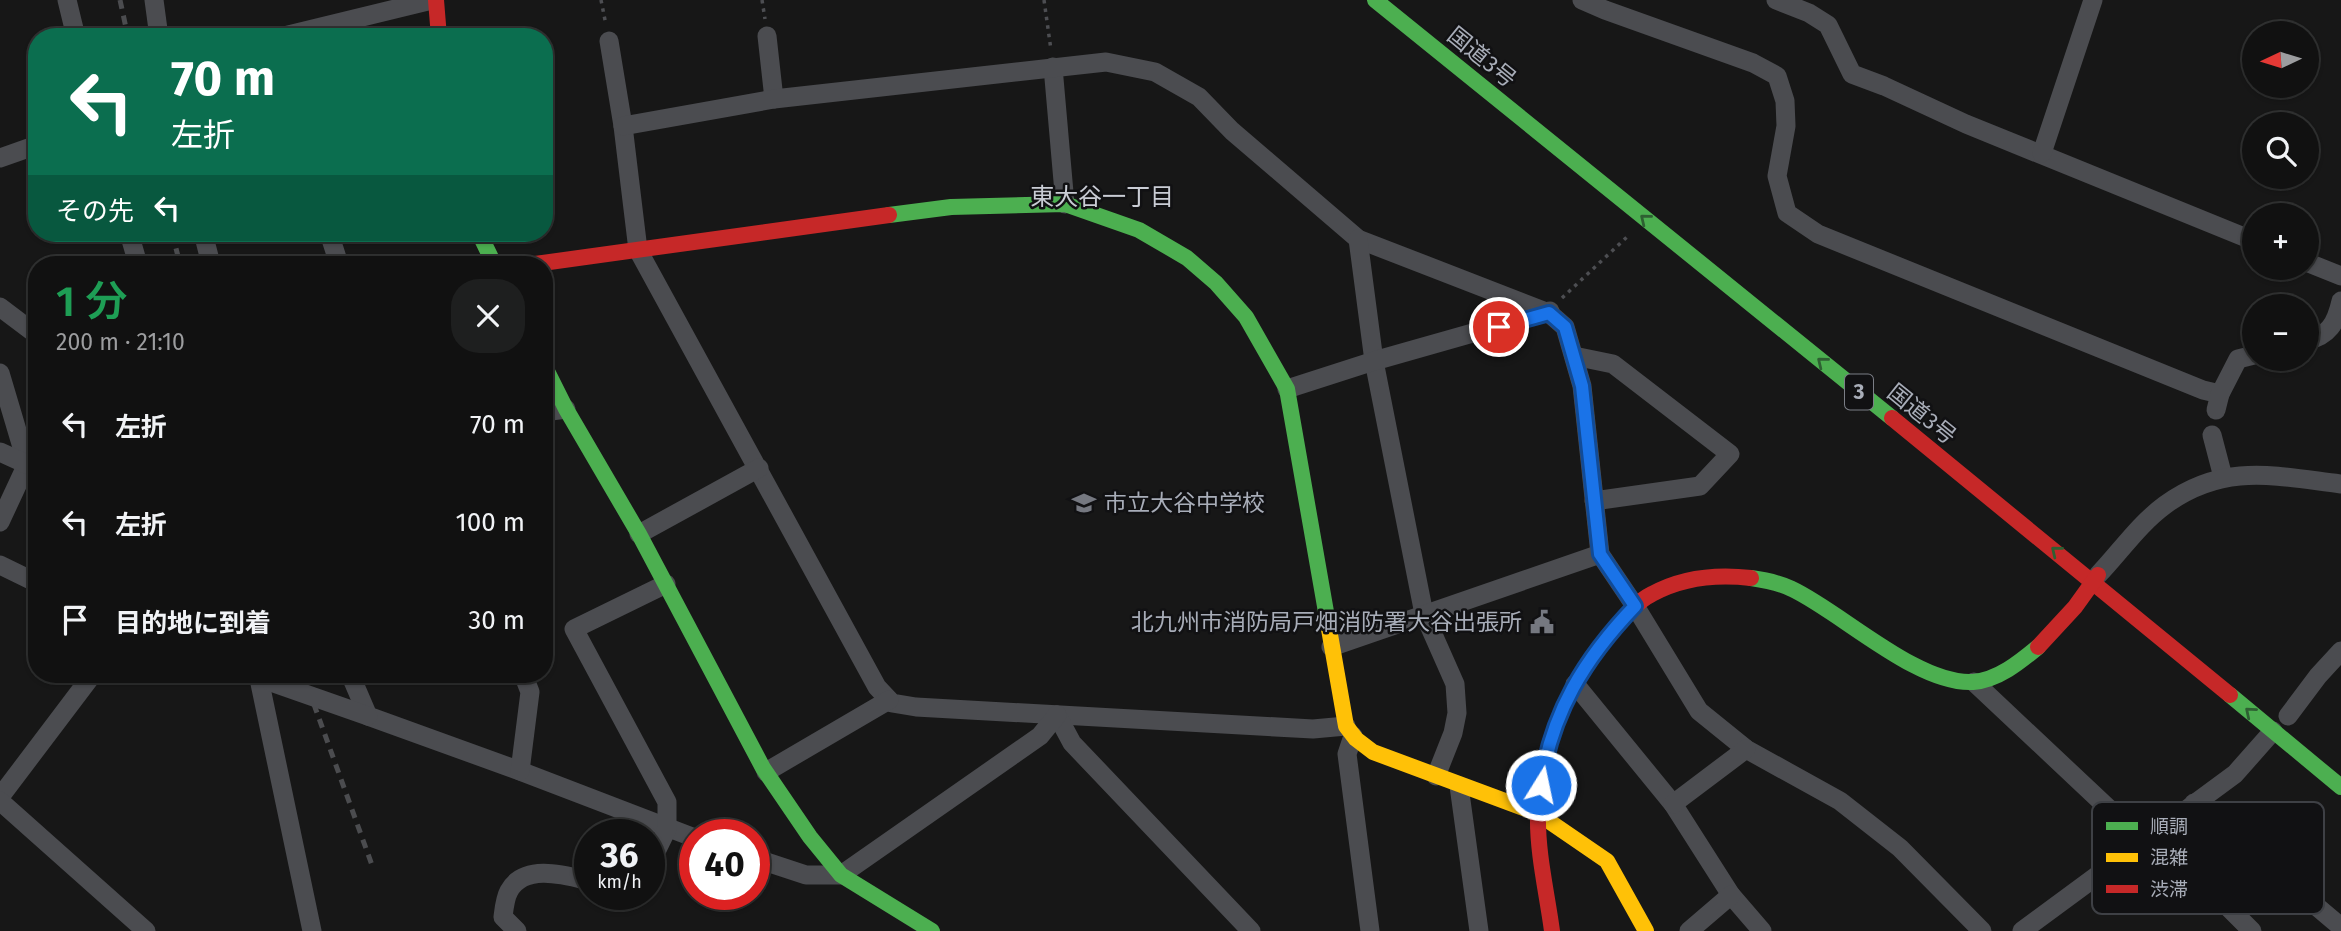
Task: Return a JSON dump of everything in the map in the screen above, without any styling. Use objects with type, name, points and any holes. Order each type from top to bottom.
[{"type":"main road","points":[[434,0],[438,28]]},
{"type":"main road","name":"国道3号","points":[[1382,2],[2101,573],[2273,731],[2341,787]]},
{"type":"main road","points":[[553,262],[951,207],[1065,204],[1139,230],[1187,258],[1216,283],[1246,317],[1287,389],[1331,646],[1350,731],[1373,752],[1538,813],[1607,861],[1646,931]]},
{"type":"main road","points":[[553,383],[639,534],[766,772],[810,838],[841,875],[905,924],[933,931]]},
{"type":"main road","points":[[1552,931],[1538,813],[1545,758],[1560,714],[1575,684],[1605,638],[1635,606],[1653,593],[1680,583],[1718,576],[1759,578],[1790,587],[1924,670],[1951,679],[1974,682],[2001,674],[2028,655],[2065,617],[2101,573]]},
{"type":"street","points":[[67,0],[74,28]]},
{"type":"street","points":[[155,0],[158,28]]},
{"type":"street","points":[[317,28],[434,0]]},
{"type":"street","points":[[1582,0],[1753,63],[1777,76],[1784,101],[1786,126],[1777,176],[1787,213],[1818,234],[2203,390],[2218,402],[2238,359],[2242,358]]},
{"type":"street","points":[[1776,0],[1809,12],[1828,25],[1852,74],[1966,124],[2242,236]]},
{"type":"street","points":[[2042,153],[2093,0]]},
{"type":"street","points":[[768,36],[774,99]]},
{"type":"street","points":[[609,41],[623,126],[638,250],[877,687],[892,703],[916,707],[1350,731],[1347,754],[1370,931]]},
{"type":"street","points":[[623,126],[774,99],[1106,62],[1155,72],[1199,97],[1232,131],[1358,239],[1551,310],[1565,327],[1582,386],[1600,554],[1699,711],[1746,749],[1840,801],[1900,848],[1982,931]]},
{"type":"street","points":[[1053,67],[1065,204]]},
{"type":"street","points":[[0,159],[28,148]]},
{"type":"street","points":[[1358,239],[1374,361],[1424,614],[1455,684],[1457,713],[1453,733],[1436,776]]},
{"type":"street","points":[[2319,267],[2341,276]]},
{"type":"street","points":[[2319,338],[2331,327],[2341,301]]},
{"type":"street","points":[[0,307],[28,328]]},
{"type":"street","points":[[1287,389],[1551,310]]},
{"type":"street","points":[[1574,356],[1613,364],[1730,454],[1700,486],[1594,501]]},
{"type":"street","points":[[0,373],[28,454]]},
{"type":"street","points":[[553,411],[566,409]]},
{"type":"street","points":[[2212,435],[2223,477]]},
{"type":"street","points":[[0,452],[28,464]]},
{"type":"street","points":[[639,534],[758,468]]},
{"type":"street","points":[[0,522],[28,473]]},
{"type":"street","points":[[2101,573],[2164,506],[2193,488],[2223,477],[2258,474],[2341,484]]},
{"type":"street","points":[[1331,646],[1600,554]]},
{"type":"street","points":[[0,565],[28,579]]},
{"type":"street","points":[[665,833],[667,802],[574,629],[666,584]]},
{"type":"street","points":[[2288,716],[2341,651]]},
{"type":"street","points":[[1974,682],[2102,802]]},
{"type":"street","points":[[86,683],[0,799],[146,931]]},
{"type":"street","points":[[260,683],[313,931]]},
{"type":"street","points":[[276,683],[520,771],[679,833]]},
{"type":"street","points":[[355,683],[368,716]]},
{"type":"street","points":[[520,771],[530,692],[526,683]]},
{"type":"street","points":[[1575,684],[1673,804],[1731,895],[1762,931]]},
{"type":"street","points":[[766,772],[890,700]]},
{"type":"street","points":[[770,863],[806,874],[841,875],[1040,736],[1057,715]]},
{"type":"street","points":[[1057,715],[1072,743],[1251,931]]},
{"type":"street","points":[[2195,802],[2235,774],[2273,731]]},
{"type":"street","points":[[1673,804],[1746,749]]},
{"type":"street","points":[[1460,786],[1479,931]]},
{"type":"street","points":[[517,931],[503,918],[507,893],[516,880],[526,874],[574,878]]},
{"type":"street","points":[[2022,931],[2092,878]]},
{"type":"street","points":[[1689,931],[1731,895]]},
{"type":"street","points":[[2324,913],[2341,927]]},
{"type":"street","points":[[2236,914],[2252,931]]},
{"type":"path","points":[[601,0],[609,41]]},
{"type":"path","points":[[1044,0],[1053,67]]},
{"type":"path","points":[[1551,310],[1631,234]]},
{"type":"railway","points":[[120,0],[126,28]]},
{"type":"railway","points":[[174,242],[178,256]]},
{"type":"railway","points":[[306,683],[372,865]]},
{"type":"traffic: fast","points":[[1375,0],[1892,418]]},
{"type":"traffic: fast","points":[[889,215],[951,207],[1065,204],[1139,230],[1187,258],[1216,283],[1246,317],[1287,389],[1329,629]]},
{"type":"traffic: fast","points":[[483,242],[490,256]]},
{"type":"traffic: fast","points":[[553,383],[639,534],[763,768],[810,837],[841,875],[932,931]]},
{"type":"traffic: fast","points":[[1751,578],[1792,589],[1904,660],[1951,680],[1973,682],[1991,678],[2038,647]]},
{"type":"traffic: fast","points":[[2230,695],[2341,787]]},
{"type":"traffic: slow","points":[[1329,629],[1346,726],[1356,739],[1373,752],[1537,813],[1607,861],[1646,931]]},
{"type":"traffic: jam","points":[[436,0],[438,28]]},
{"type":"traffic: jam","points":[[553,262],[889,215]]},
{"type":"traffic: jam","points":[[1892,418],[2230,695]]},
{"type":"traffic: jam","points":[[2038,647],[2075,607],[2098,575]]},
{"type":"traffic: jam","points":[[1552,931],[1539,843],[1540,788],[1552,738],[1572,690],[1601,646],[1629,612],[1647,597],[1688,580],[1726,576],[1751,578]]},
{"type":"place","name":"市立大谷中学校","points":[[1084,503]]},
{"type":"place","name":"北九州市消防局戸畑消防署大谷出張所","points":[[1542,622]]},
{"type":"district","name":"東大谷一丁目","points":[[1102,197]]},
{"type":"route","points":[[1499,327],[1549,313],[1565,327],[1582,386],[1600,554],[1635,606],[1605,638],[1575,684],[1560,714],[1545,758],[1541,785]]}]
